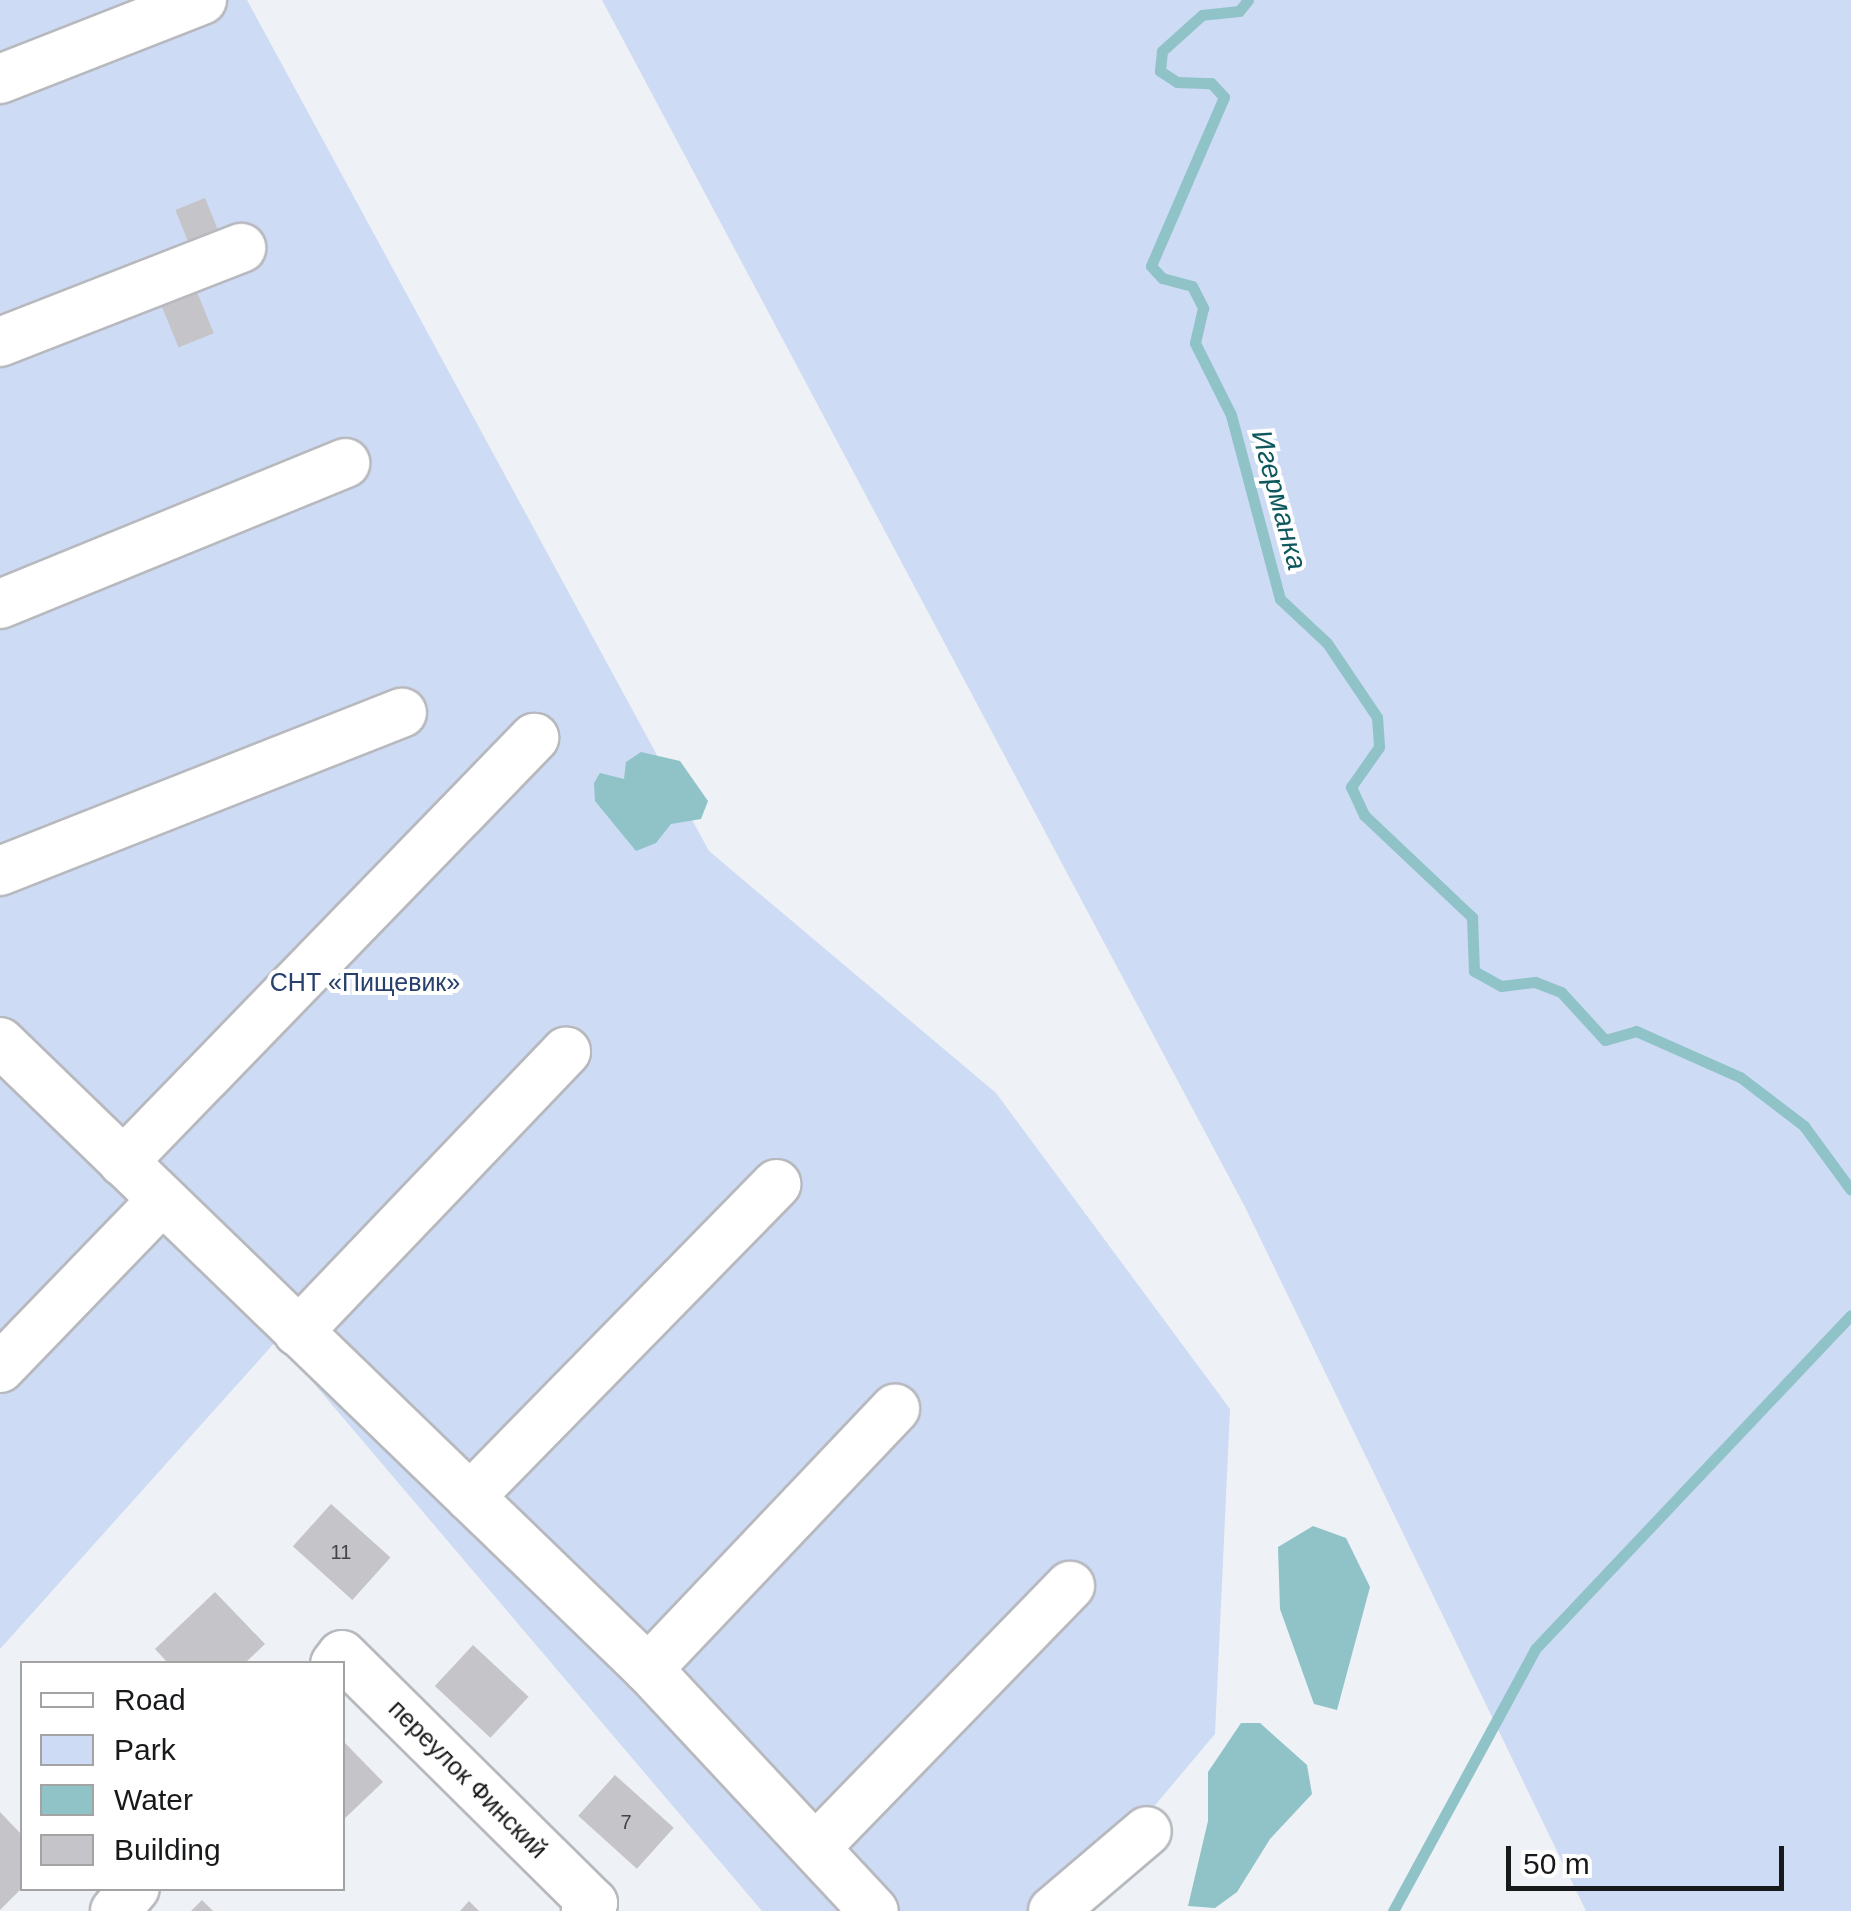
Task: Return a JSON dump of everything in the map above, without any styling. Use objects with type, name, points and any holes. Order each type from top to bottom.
[{"type":"street","points":[[0,79],[202,0]]},
{"type":"street","points":[[0,342],[240,248]]},
{"type":"street","points":[[0,604],[344,463]]},
{"type":"street","points":[[0,871],[402,713]]},
{"type":"street","points":[[123,1162],[534,738]]},
{"type":"street","points":[[0,1042],[648,1669],[874,1911]]},
{"type":"street","points":[[298,1332],[566,1052]]},
{"type":"street","points":[[470,1497],[778,1184]]},
{"type":"street","points":[[0,1368],[162,1200]]},
{"type":"street","points":[[648,1669],[895,1409]]},
{"type":"street","points":[[817,1846],[1070,1586]]},
{"type":"street","name":"переулок Финский","points":[[338,1661],[342,1656],[593,1903],[586,1911]]},
{"type":"street","points":[[1053,1911],[1147,1831]]},
{"type":"street","points":[[115,1911],[132,1891]]},
{"type":"green space","name":"СНТ «Пищевик»","points":[[0,0],[247,0],[709,851],[996,1093],[1230,1409],[1215,1734],[1066,1911],[762,1911],[277,1340],[0,1649]]},
{"type":"green space","points":[[602,0],[1851,0],[1851,1911],[1586,1911],[1245,1207]]},
{"type":"water","points":[[641,752],[680,761],[708,801],[701,819],[671,824],[656,843],[636,851],[595,801],[594,783],[600,773],[624,779],[626,762]]},
{"type":"water","points":[[1313,1526],[1346,1538],[1370,1587],[1337,1710],[1314,1704],[1280,1609],[1278,1547]]},
{"type":"water","points":[[1241,1723],[1260,1723],[1307,1765],[1312,1794],[1270,1839],[1237,1892],[1215,1908],[1188,1906],[1208,1821],[1208,1772]]},
{"type":"building","points":[[205,198],[219,232],[189,244],[175,210]]},
{"type":"building","points":[[195,287],[214,333],[178,348],[160,301]]},
{"type":"building","points":[[331,1504],[390,1558],[352,1600],[293,1546]]},
{"type":"building","points":[[215,1592],[265,1644],[247,1661],[166,1661],[155,1649]]},
{"type":"building","points":[[473,1645],[529,1697],[490,1738],[435,1686]]},
{"type":"building","points":[[345,1743],[383,1782],[345,1818]]},
{"type":"building","points":[[615,1775],[674,1828],[637,1869],[578,1816]]},
{"type":"building","points":[[0,1812],[20,1833],[20,1890],[0,1910]]},
{"type":"building","points":[[202,1900],[213,1911],[191,1911]]},
{"type":"building","points":[[469,1901],[479,1911],[460,1911]]},
{"type":"waterway","name":"Игерманка","points":[[1248,0],[1239,11],[1202,15],[1162,51],[1160,71],[1177,82],[1211,83],[1224,97],[1151,266],[1162,278],[1192,286],[1203,308],[1195,343],[1231,415],[1280,599],[1327,643],[1377,717],[1379,747],[1351,787],[1364,815],[1472,917],[1474,971],[1501,986],[1535,982],[1561,992],[1605,1040],[1636,1031],[1740,1077],[1804,1126],[1851,1190]]},
{"type":"waterway","points":[[1393,1911],[1536,1648],[1851,1315]]}]
